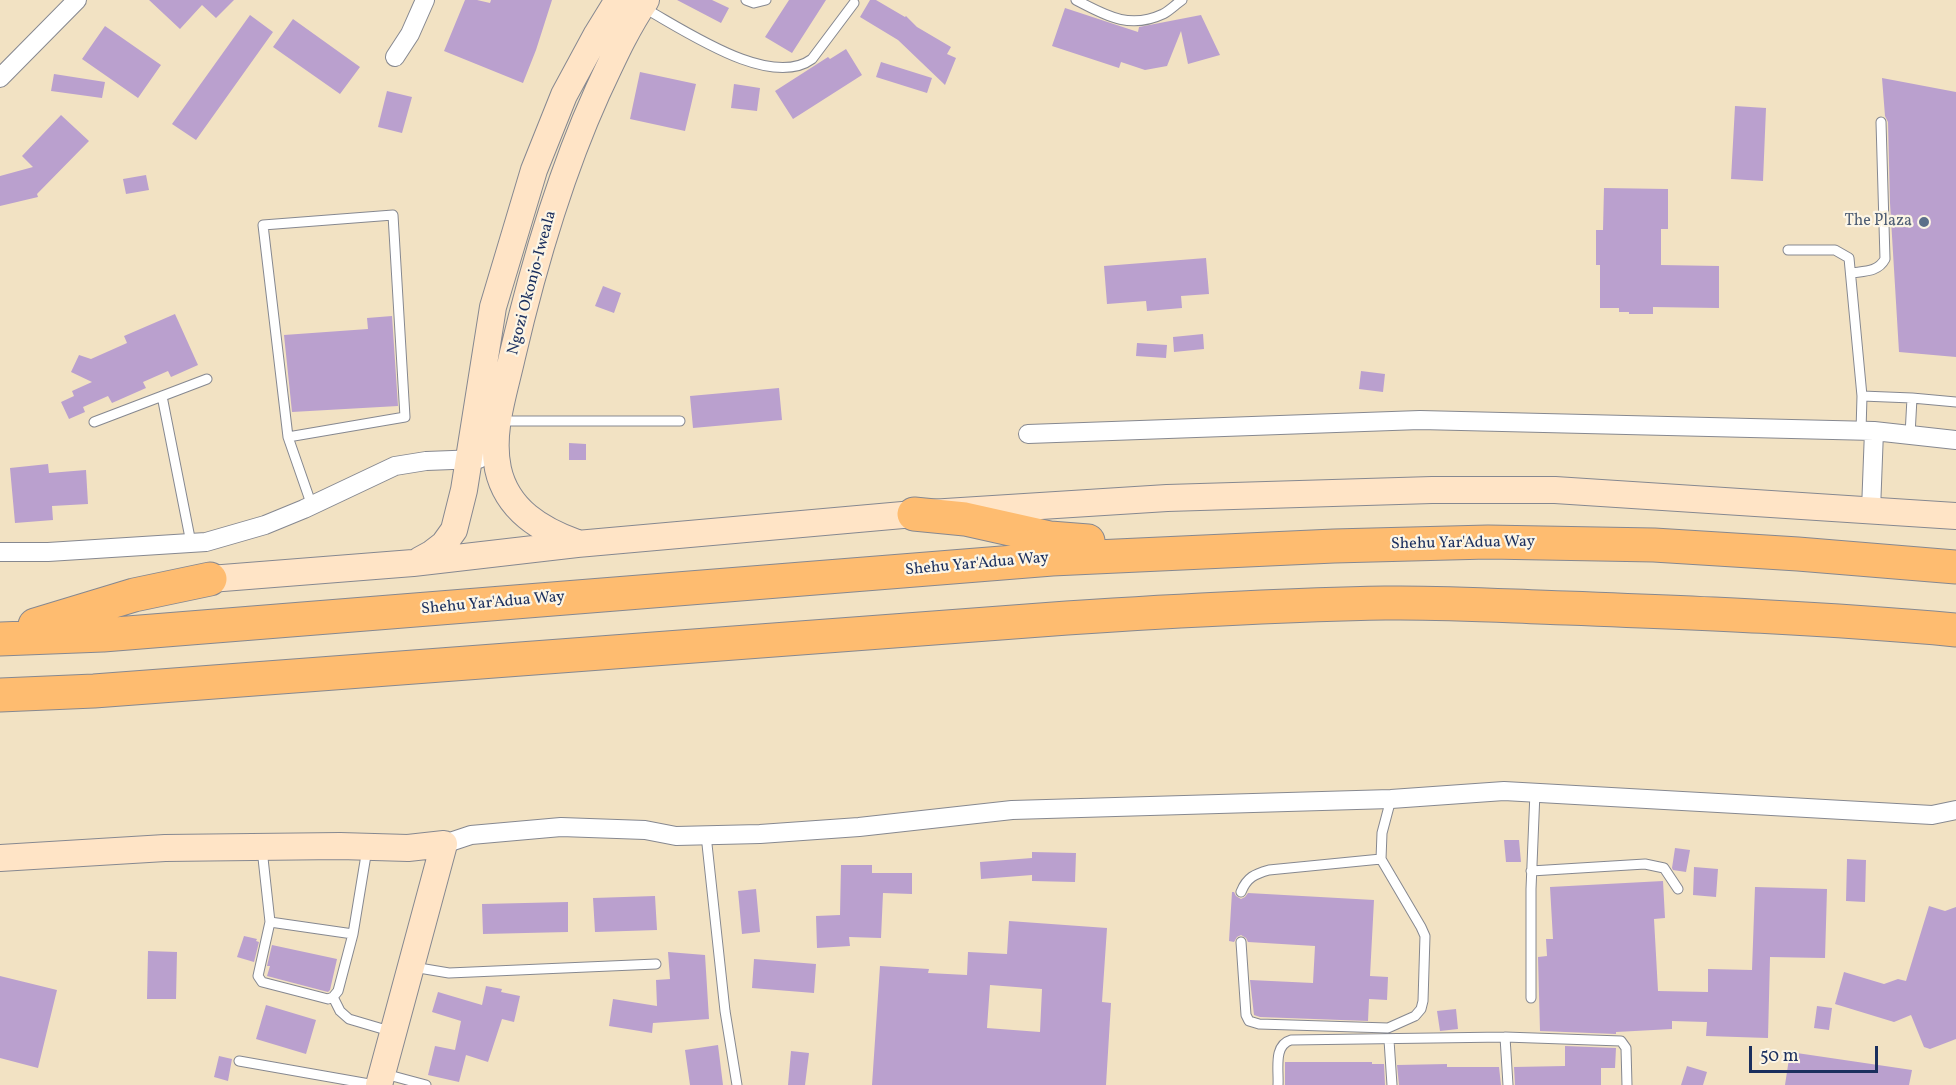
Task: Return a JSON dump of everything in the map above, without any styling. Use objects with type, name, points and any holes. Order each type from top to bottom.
[{"type":"highway","points":[[914,514],[965,519],[1050,538],[1191,552]]},
{"type":"highway","name":"Shehu Yar'Adua Way","points":[[0,639],[103,635],[1040,560],[1334,546],[1488,542],[1654,545],[1956,567]]},
{"type":"highway","points":[[0,634],[77,614],[135,595],[210,579]]},
{"type":"highway","points":[[7,697],[1067,618],[1237,608],[1387,603],[1703,613],[1870,622],[1956,630]]},
{"type":"street","points":[[0,78],[77,0]]},
{"type":"street","points":[[395,57],[410,34],[425,0]]},
{"type":"street","points":[[413,563],[444,544],[454,530],[464,490],[493,307],[534,170],[564,94],[597,34],[635,2]]},
{"type":"street","name":"Ngozi Okonjo-Iweala","points":[[578,543],[538,526],[521,511],[507,493],[496,459],[497,421],[525,303],[564,173],[635,2]]},
{"type":"street","points":[[1028,434],[1420,420],[1868,431],[1956,440]]},
{"type":"street","points":[[1868,431],[1871,510]]},
{"type":"street","points":[[0,552],[48,552],[206,543],[265,525],[312,506],[395,466],[426,461],[496,459]]},
{"type":"street","points":[[210,579],[413,563],[578,543],[914,514],[1167,498],[1432,490],[1555,490],[1956,516]]},
{"type":"street","points":[[0,858],[165,848],[408,848],[444,844],[471,835],[561,827],[645,831],[676,836],[706,835],[859,827],[1012,810],[1391,799],[1504,791],[1932,815],[1956,810]]},
{"type":"street","points":[[379,1081],[444,844]]},
{"type":"lane","points":[[746,0],[754,3],[766,0]]},
{"type":"lane","points":[[1076,0],[1110,17],[1132,22],[1162,14],[1182,0]]},
{"type":"lane","points":[[635,2],[741,59],[785,69],[804,65],[812,58],[854,3]]},
{"type":"lane","points":[[1851,273],[1873,270],[1881,266],[1886,258],[1881,122]]},
{"type":"lane","points":[[288,437],[405,417],[393,215],[263,225],[288,437],[312,506]]},
{"type":"lane","points":[[1788,250],[1835,250],[1849,258],[1862,396],[1868,431]]},
{"type":"lane","points":[[94,422],[207,379]]},
{"type":"lane","points":[[162,396],[191,543]]},
{"type":"lane","points":[[1862,396],[1956,402]]},
{"type":"lane","points":[[1910,435],[1912,398]]},
{"type":"lane","points":[[497,421],[680,421]]},
{"type":"lane","points":[[1531,998],[1531,871],[1534,792]]},
{"type":"lane","points":[[1241,942],[1246,1016],[1249,1021],[1259,1024],[1388,1028],[1415,1016],[1424,1001],[1425,936],[1422,927],[1381,859],[1382,833],[1391,799]]},
{"type":"lane","points":[[706,835],[725,1011],[737,1085]]},
{"type":"lane","points":[[262,847],[270,922],[258,976],[262,982],[328,999],[338,992],[353,934],[367,847]]},
{"type":"lane","points":[[1241,892],[1247,880],[1255,874],[1269,870],[1381,859]]},
{"type":"lane","points":[[1531,871],[1645,864],[1664,868],[1678,889]]},
{"type":"lane","points":[[270,922],[353,934]]},
{"type":"lane","points":[[410,966],[449,973],[656,964]]},
{"type":"lane","points":[[333,997],[340,1011],[349,1018],[393,1032]]},
{"type":"lane","points":[[1505,1037],[1508,1085]]},
{"type":"lane","points":[[1278,1085],[1279,1049],[1285,1042],[1291,1040],[1505,1037],[1622,1041],[1626,1048],[1627,1085]]},
{"type":"lane","points":[[1389,1040],[1392,1085]]},
{"type":"lane","points":[[239,1062],[426,1085]]},
{"type":"building","points":[[149,0],[234,0],[216,18],[202,5],[180,29]]},
{"type":"building","points":[[465,0],[490,3],[491,0],[552,0],[523,83],[444,51]]},
{"type":"building","points":[[677,0],[712,0],[729,8],[721,23]]},
{"type":"building","points":[[789,0],[826,0],[792,53],[765,37]]},
{"type":"building","points":[[870,0],[876,0],[906,16],[917,27],[951,47],[947,54],[956,58],[945,85],[898,40],[860,17]]},
{"type":"building","points":[[1065,8],[1138,32],[1139,27],[1201,15],[1220,55],[1188,64],[1181,31],[1167,66],[1145,70],[1121,62],[1119,68],[1052,46]]},
{"type":"building","points":[[250,15],[273,32],[196,140],[172,124]]},
{"type":"building","points":[[293,19],[360,67],[340,94],[273,47]]},
{"type":"building","points":[[105,26],[161,65],[138,98],[82,59]]},
{"type":"building","points":[[846,49],[862,75],[793,119],[775,91],[828,57],[830,59]]},
{"type":"building","points":[[881,62],[932,78],[927,93],[876,77]]},
{"type":"building","points":[[640,72],[696,84],[685,131],[630,119]]},
{"type":"building","points":[[54,74],[105,82],[102,98],[51,91]]},
{"type":"building","name":"The Plaza","points":[[1882,78],[1956,92],[1956,357],[1899,352],[1890,203],[1888,122],[1885,116]]},
{"type":"building","points":[[734,84],[760,88],[757,111],[731,108]]},
{"type":"building","points":[[387,91],[412,97],[402,133],[378,127]]},
{"type":"building","points":[[1735,106],[1766,108],[1763,181],[1731,179]]},
{"type":"building","points":[[61,115],[89,141],[37,194],[38,197],[0,206],[0,176],[33,167],[22,156]]},
{"type":"building","points":[[146,175],[149,190],[126,194],[123,179]]},
{"type":"building","points":[[1604,188],[1668,189],[1668,229],[1661,229],[1661,265],[1719,266],[1719,308],[1653,307],[1653,314],[1629,314],[1629,312],[1619,312],[1619,308],[1600,308],[1600,265],[1596,265],[1596,230],[1603,230]]},
{"type":"building","points":[[1206,258],[1209,294],[1181,296],[1182,308],[1147,311],[1146,301],[1107,304],[1104,266]]},
{"type":"building","points":[[603,286],[621,293],[614,313],[595,306]]},
{"type":"building","points":[[175,314],[198,365],[171,377],[168,371],[143,382],[146,388],[112,403],[108,396],[83,407],[85,412],[69,419],[61,402],[74,396],[72,391],[92,382],[71,372],[79,355],[91,359],[127,343],[124,336]]},
{"type":"building","points":[[392,316],[398,406],[292,412],[284,335],[368,329],[367,318]]},
{"type":"building","points":[[1203,334],[1204,349],[1174,352],[1173,337]]},
{"type":"building","points":[[1137,343],[1167,345],[1166,358],[1136,356]]},
{"type":"building","points":[[1361,371],[1385,374],[1383,392],[1359,389]]},
{"type":"building","points":[[779,388],[782,420],[693,428],[690,396]]},
{"type":"building","points":[[569,443],[586,444],[586,460],[569,460]]},
{"type":"building","points":[[48,464],[49,473],[86,470],[88,504],[52,506],[53,520],[15,523],[10,468]]},
{"type":"building","points":[[1504,840],[1519,840],[1521,862],[1506,862]]},
{"type":"building","points":[[1675,848],[1690,850],[1686,872],[1672,868]]},
{"type":"building","points":[[1032,852],[1076,853],[1075,882],[1032,881],[1032,875],[981,879],[980,862],[1032,858]]},
{"type":"building","points":[[1847,859],[1866,860],[1865,902],[1846,901]]},
{"type":"building","points":[[841,865],[872,865],[872,873],[912,873],[912,894],[883,893],[881,938],[849,937],[850,946],[817,948],[816,916],[840,915]]},
{"type":"building","points":[[1694,867],[1718,869],[1716,897],[1693,895]]},
{"type":"building","points":[[1663,881],[1665,918],[1654,919],[1658,991],[1708,992],[1708,969],[1752,970],[1755,887],[1827,889],[1825,958],[1770,957],[1768,1038],[1706,1036],[1707,1022],[1672,1021],[1672,1029],[1616,1032],[1616,1034],[1540,1031],[1538,957],[1547,956],[1546,939],[1553,939],[1550,887]]},
{"type":"building","points":[[756,889],[760,932],[742,934],[738,891]]},
{"type":"building","points":[[1232,892],[1241,899],[1248,893],[1374,900],[1370,976],[1388,977],[1387,1000],[1369,999],[1368,1021],[1254,1015],[1250,980],[1313,983],[1315,946],[1248,942],[1241,935],[1234,942],[1229,941]]},
{"type":"building","points":[[655,896],[657,930],[595,932],[593,898]]},
{"type":"building","points":[[568,902],[568,932],[483,934],[482,904]]},
{"type":"building","points":[[1929,906],[1945,911],[1956,907],[1956,1039],[1930,1049],[1924,1047],[1911,1015],[1894,1022],[1835,1004],[1844,972],[1884,984],[1898,979],[1906,981]]},
{"type":"building","points":[[1009,921],[1107,928],[1102,1002],[1111,1003],[1106,1085],[872,1085],[880,966],[929,969],[928,973],[967,975],[968,952],[1007,954]],"holes":[[[990,985],[1042,989],[1040,1032],[987,1028]]]},
{"type":"building","points":[[244,936],[257,939],[256,941],[259,942],[254,962],[237,957]]},
{"type":"building","points":[[272,945],[337,959],[330,990],[328,992],[267,976]]},
{"type":"building","points":[[148,951],[177,952],[176,999],[147,999]]},
{"type":"building","points":[[668,952],[705,955],[709,1019],[653,1023],[652,1033],[609,1026],[613,999],[657,1006],[656,980],[670,979]]},
{"type":"building","points":[[754,959],[816,964],[814,993],[752,988]]},
{"type":"building","points":[[0,976],[57,990],[38,1068],[0,1058]]},
{"type":"building","points":[[486,986],[520,996],[514,1022],[502,1019],[488,1062],[466,1055],[459,1082],[428,1075],[435,1046],[455,1050],[461,1021],[432,1012],[438,992],[482,1005]]},
{"type":"building","points":[[266,1005],[316,1020],[306,1054],[256,1039]]},
{"type":"building","points":[[1817,1006],[1832,1008],[1829,1030],[1814,1028]]},
{"type":"building","points":[[1456,1009],[1458,1029],[1440,1031],[1437,1011]]},
{"type":"building","points":[[718,1045],[723,1085],[690,1085],[685,1050]]},
{"type":"building","points":[[1565,1046],[1616,1048],[1615,1068],[1601,1068],[1601,1085],[1515,1085],[1514,1067],[1565,1066]]},
{"type":"building","points":[[791,1051],[809,1053],[805,1085],[788,1085]]},
{"type":"building","points":[[1790,1052],[1912,1070],[1909,1085],[1785,1085]]},
{"type":"building","points":[[219,1056],[232,1059],[228,1081],[214,1077]]},
{"type":"building","points":[[1285,1062],[1384,1064],[1385,1085],[1285,1085]]},
{"type":"building","points":[[1447,1064],[1447,1067],[1499,1067],[1501,1085],[1399,1085],[1397,1065]]},
{"type":"building","points":[[1687,1066],[1707,1072],[1703,1085],[1681,1085]]},
{"type":"place","name":"The Plaza","points":[[1924,222]]}]
